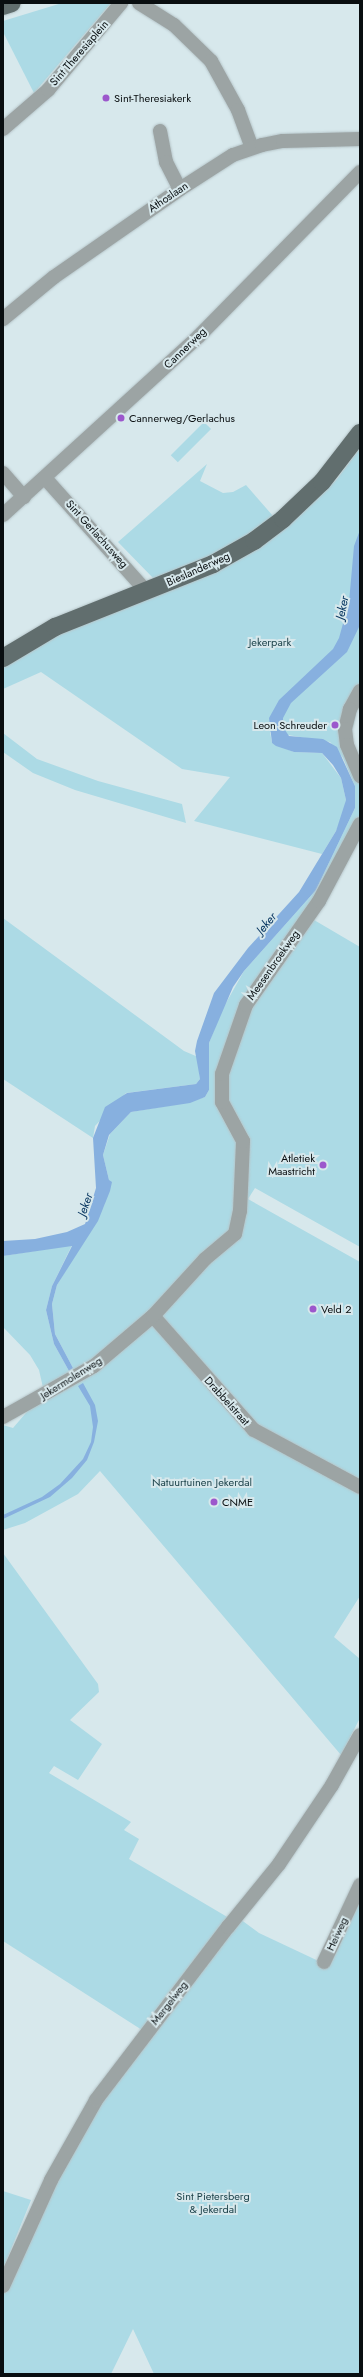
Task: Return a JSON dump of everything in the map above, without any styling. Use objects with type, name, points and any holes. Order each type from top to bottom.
[{"type":"main road","points":[[3,6],[12,3]]},
{"type":"main road","name":"Bieslanderweg","points":[[3,658],[56,627],[213,564],[254,541],[310,495],[334,468],[360,433]]},
{"type":"street","name":"Sint Theresiaplein","points":[[3,129],[36,102],[121,3]]},
{"type":"street","points":[[140,3],[174,25],[211,61],[238,110],[252,148]]},
{"type":"street","points":[[160,131],[166,162],[180,189]]},
{"type":"street","name":"Athoslaan","points":[[3,319],[48,281],[218,163],[252,148],[283,141],[360,139]]},
{"type":"street","name":"Cannerweg","points":[[3,515],[202,332],[360,172]]},
{"type":"street","points":[[3,473],[24,497]]},
{"type":"street","name":"Sint Gerlachusweg","points":[[45,478],[146,591]]},
{"type":"street","points":[[360,691],[350,709],[345,729],[347,745],[360,776]]},
{"type":"street","name":"Meesenbroekweg","points":[[153,1316],[189,1276],[236,1231],[243,1141],[222,1102],[222,1074],[241,1016],[251,995],[319,901],[360,824]]},
{"type":"street","name":"Jekermolenweg","points":[[3,1417],[94,1366],[153,1316]]},
{"type":"street","name":"Drabbelstraat","points":[[153,1316],[254,1430],[360,1487]]},
{"type":"street","name":"Mergelweg","points":[[3,2286],[51,2180],[96,2100],[228,1927],[279,1864],[332,1785],[360,1735]]},
{"type":"street","name":"Heiweg","points":[[324,1962],[360,1885]]},
{"type":"green space","points":[[62,3],[111,3],[34,93],[3,32],[3,21]]},
{"type":"green space","points":[[204,422],[211,429],[178,462],[171,455]]},
{"type":"green space","name":"Jekerpark","points":[[360,448],[360,696],[347,756],[360,784],[360,819],[322,893],[248,994],[218,1078],[237,1133],[234,1228],[105,1354],[44,1392],[39,1370],[30,1355],[3,1327],[3,1256],[72,1245],[52,1286],[46,1310],[54,1344],[69,1371],[73,1368],[55,1334],[52,1304],[57,1285],[104,1206],[109,1180],[103,1155],[110,1134],[131,1112],[184,1103],[205,1097],[209,1090],[209,1043],[222,1010],[244,971],[316,890],[355,808],[355,786],[343,758],[330,742],[270,732],[272,743],[294,752],[322,753],[341,778],[346,800],[345,809],[336,831],[322,854],[194,821],[230,777],[182,769],[41,672],[3,689],[3,662],[286,524],[314,502],[337,479]]},
{"type":"green space","points":[[207,464],[200,481],[223,493],[233,492],[246,485],[273,516],[246,536],[214,554],[154,579],[118,542]]},
{"type":"green space","points":[[3,733],[37,759],[98,781],[182,804],[186,823],[75,790],[33,773],[3,752]]},
{"type":"green space","points":[[309,917],[360,947],[360,1247],[255,1188],[248,1199],[360,1262],[360,1484],[266,1434],[164,1326],[162,1314],[227,1245],[246,1145],[223,1098],[246,1009]]},
{"type":"green space","points":[[3,918],[184,1051],[198,1057],[200,1079],[196,1084],[126,1093],[95,1126],[93,1138],[3,1079]]},
{"type":"green space","name":"Natuurtuinen Jekerdal","points":[[153,1325],[238,1421],[360,1490],[360,1596],[334,1637],[360,1659],[360,1718],[341,1755],[100,1471],[78,1494],[25,1523],[3,1530],[3,1425],[13,1428],[31,1407]]},
{"type":"green space","points":[[3,1553],[98,1684],[99,1692],[70,1720],[102,1744],[78,1780],[54,1766],[49,1773],[131,1822],[124,1830],[139,1839],[129,1859],[229,1918],[142,2030],[3,1941]]},
{"type":"green space","name":"Sint Pietersberg & Jekerdal","points":[[360,1899],[360,2374],[154,2374],[133,2329],[111,2374],[3,2374],[3,2295],[51,2189],[96,2110],[240,1919],[259,1933],[327,1965]]},
{"type":"green space","points":[[3,2191],[31,2200],[3,2269]]},
{"type":"water","points":[[360,530],[359,627],[347,652],[291,703],[283,718],[283,727],[289,736],[323,739],[337,747],[355,786],[355,808],[316,890],[244,971],[233,987],[209,1043],[209,1090],[205,1097],[190,1103],[131,1112],[109,1135],[103,1155],[109,1180],[112,1182],[110,1191],[98,1221],[57,1285],[52,1304],[55,1334],[73,1368],[69,1371],[54,1344],[46,1310],[52,1286],[72,1246],[3,1256],[3,1241],[35,1239],[67,1232],[85,1224],[96,1188],[93,1138],[105,1107],[127,1093],[196,1084],[200,1079],[195,1051],[197,1041],[214,993],[248,948],[299,892],[336,831],[346,800],[341,778],[333,765],[322,753],[294,752],[276,746],[272,743],[269,718],[279,700],[333,649],[339,638],[349,602],[354,546]]},
{"type":"water","points":[[83,1383],[95,1405],[98,1421],[94,1442],[87,1460],[72,1478],[50,1497],[3,1519],[3,1515],[42,1497],[60,1484],[83,1459],[91,1442],[93,1427],[90,1406],[78,1386]]},
{"type":"place","name":"Sint-Theresiakerk","points":[[106,98]]},
{"type":"place","name":"Cannerweg/Gerlachus","points":[[121,418]]},
{"type":"place","name":"Leon Schreuder","points":[[335,725]]},
{"type":"place","name":"Atletiek Maastricht","points":[[323,1165]]},
{"type":"place","name":"Veld 2","points":[[313,1309]]},
{"type":"place","name":"CNME","points":[[214,1502]]},
{"type":"water label","name":"Jeker","points":[[343,608]]},
{"type":"water label","name":"Jeker","points":[[267,924]]},
{"type":"water label","name":"Jeker","points":[[86,1205]]}]
